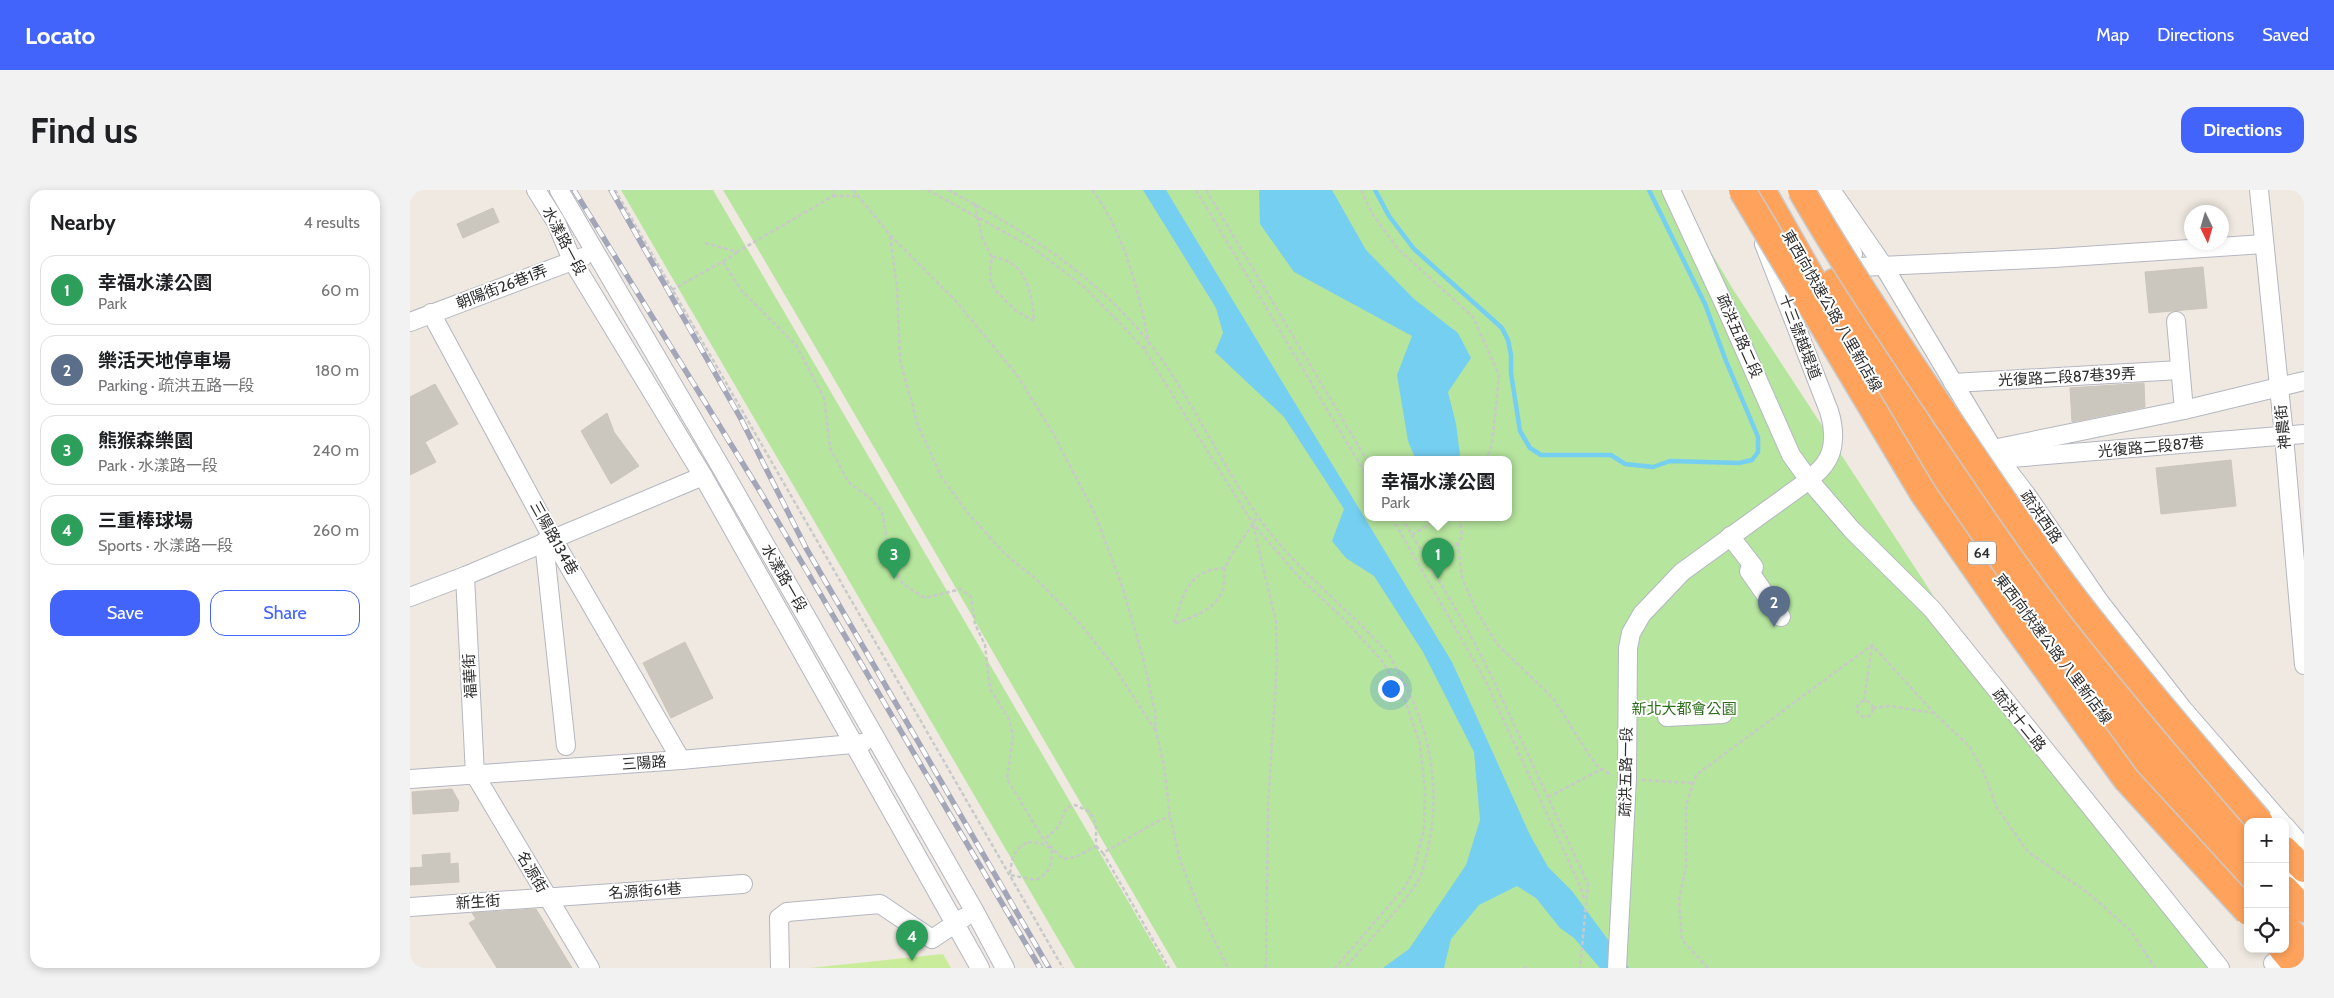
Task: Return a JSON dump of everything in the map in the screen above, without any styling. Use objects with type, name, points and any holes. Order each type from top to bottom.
[{"type":"highway","points":[[1742,190],[1923,493],[2014,624],[2126,779],[2244,908]]},
{"type":"highway","name":"東西向快速公路 八里新店線","points":[[1762,190],[1863,367],[1953,511],[2009,592],[2092,704],[2244,879]]},
{"type":"highway","name":"東西向快速公路 八里新店線","points":[[1780,190],[1922,430],[2102,677],[2244,845]]},
{"type":"highway","points":[[1801,190],[1842,261],[1971,454],[2046,559],[2085,612],[2173,722],[2257,818]]},
{"type":"highway","points":[[1890,437],[1920,466],[1969,525],[2068,656],[2151,759],[2244,865]]},
{"type":"highway","points":[[2289,854],[2304,869]]},
{"type":"highway","points":[[2289,893],[2304,909]]},
{"type":"highway","points":[[2289,914],[2304,930]]},
{"type":"highway","points":[[2289,930],[2304,946]]},
{"type":"highway","points":[[2278,960],[2298,968]]},
{"type":"street","name":"水漾路一段","points":[[536,190],[556,222],[572,260],[703,476],[956,922],[980,968]]},
{"type":"street","name":"水漾路一段","points":[[559,190],[722,468],[1005,968]]},
{"type":"street","name":"疏洪五路二段","points":[[1671,190],[1791,455],[1809,480]]},
{"type":"street","name":"十三號越堤道","points":[[1742,190],[1833,422],[1832,446],[1827,462],[1809,480]]},
{"type":"street","name":"疏洪西路","points":[[1820,190],[1921,388],[1994,500],[2109,658],[2174,741],[2244,822]]},
{"type":"street","name":"疏洪西路","points":[[1831,190],[1883,265],[1996,454],[2026,494],[2099,601],[2176,700],[2278,818]]},
{"type":"street","name":"神農街","points":[[2259,190],[2284,436],[2296,486],[2304,665]]},
{"type":"street","points":[[1859,267],[2054,258],[2264,244]]},
{"type":"street","name":"朝陽街26巷1弄","points":[[410,321],[572,260],[595,254]]},
{"type":"street","name":"三陽路134巷","points":[[431,314],[549,540],[681,760]]},
{"type":"street","points":[[2176,321],[2184,410]]},
{"type":"street","name":"光復路二段87巷39弄","points":[[1953,383],[2180,370]]},
{"type":"street","points":[[1996,454],[2304,381]]},
{"type":"street","name":"光復路二段87巷","points":[[1996,454],[2304,434]]},
{"type":"street","points":[[410,597],[465,576],[703,476]]},
{"type":"street","name":"疏洪五路一段","points":[[1617,968],[1627,779],[1628,648],[1631,632],[1642,614],[1682,572],[1809,480]]},
{"type":"street","name":"疏洪十二路","points":[[1809,480],[1852,530],[1932,609],[2220,968]]},
{"type":"street","points":[[1730,536],[1781,618]]},
{"type":"street","points":[[549,540],[566,746]]},
{"type":"street","name":"福華街","points":[[465,576],[474,775]]},
{"type":"street","points":[[1667,717],[1723,714]]},
{"type":"street","name":"三陽路","points":[[410,779],[681,760],[855,745],[876,740]]},
{"type":"street","name":"名源街","points":[[474,775],[590,968]]},
{"type":"street","points":[[2289,831],[2304,848]]},
{"type":"street","points":[[2289,871],[2304,887]]},
{"type":"street","name":"名源街61巷","points":[[547,898],[744,884]]},
{"type":"street","name":"新生街","points":[[410,907],[547,898]]},
{"type":"street","points":[[780,967],[779,918],[787,912],[880,904],[932,938],[975,912]]},
{"type":"path","points":[[615,190],[1063,968]]},
{"type":"path","points":[[833,196],[834,190]]},
{"type":"path","points":[[853,190],[890,235],[955,300],[1016,375],[1054,435],[1095,514],[1122,586],[1143,658],[1155,711],[1156,731],[1164,766],[1170,816],[1184,869],[1201,913],[1228,968]]},
{"type":"path","points":[[928,190],[1033,248],[1083,286],[1144,348],[1253,524],[1298,576],[1346,621],[1383,662],[1405,700],[1420,744],[1425,791],[1424,830],[1413,872],[1405,887],[1335,968]]},
{"type":"path","points":[[1092,190],[1102,204],[1127,256],[1149,343]]},
{"type":"path","points":[[1196,190],[1364,471]]},
{"type":"path","points":[[1206,190],[1364,456]]},
{"type":"path","points":[[1361,190],[1373,215],[1398,249],[1473,317],[1499,375],[1492,444],[1488,456]]},
{"type":"path","points":[[951,191],[1042,244],[1077,270],[1113,302],[1149,343],[1171,372],[1258,516],[1283,548],[1353,616],[1388,654],[1412,696],[1429,742],[1434,791],[1431,837],[1420,878],[1396,910],[1344,968]]},
{"type":"path","points":[[672,290],[723,262],[833,196],[858,196]]},
{"type":"path","points":[[975,204],[982,238],[992,257],[991,282],[996,291],[1016,310],[1034,321],[1033,307],[1026,279],[1018,267],[1005,258],[992,257]]},
{"type":"path","points":[[890,235],[897,287],[900,360],[918,426],[942,478],[967,512],[1004,553],[1038,581],[1084,627],[1116,668],[1156,731]]},
{"type":"path","points":[[705,243],[737,252]]},
{"type":"path","points":[[723,262],[742,290],[796,345],[824,398],[830,448],[848,482],[870,498],[882,512],[891,563],[903,584],[925,598],[961,589],[971,597],[974,624],[985,645],[990,689],[1009,718],[1013,736],[1007,779],[1044,840],[1063,859],[1076,857],[1096,846]]},
{"type":"path","points":[[1144,348],[1149,343]]},
{"type":"path","points":[[1225,568],[1210,568],[1191,581],[1184,594],[1174,624],[1200,614],[1216,600],[1222,592],[1225,568],[1258,516]]},
{"type":"path","points":[[1394,521],[1485,680],[1581,888],[1585,902]]},
{"type":"path","points":[[1404,521],[1465,625],[1493,679],[1588,884],[1580,968]]},
{"type":"path","points":[[1412,535],[1433,521]]},
{"type":"path","points":[[1429,564],[1458,543],[1462,537],[1460,521]]},
{"type":"path","points":[[1253,524],[1276,622],[1277,662],[1268,805],[1266,968]]},
{"type":"path","points":[[1458,543],[1462,578],[1476,610],[1497,644],[1553,698],[1595,764],[1615,778]]},
{"type":"path","points":[[1872,645],[1864,701],[1857,706],[1858,714],[1862,717],[1870,716],[1873,708]]},
{"type":"path","points":[[1872,645],[1934,713],[1970,747],[1983,771],[1997,808],[2028,852],[2088,893],[2130,930],[2155,968]]},
{"type":"path","points":[[1708,968],[1682,940],[1680,900],[1686,866],[1686,805],[1696,774],[1872,645]]},
{"type":"path","points":[[1864,701],[1872,704],[1873,708]]},
{"type":"path","points":[[1873,708],[1897,706],[1934,713]]},
{"type":"path","points":[[1548,797],[1602,769]]},
{"type":"path","points":[[1640,780],[1693,783]]},
{"type":"path","points":[[1044,840],[1059,826],[1066,808],[1075,805],[1090,812],[1096,824],[1096,846],[1103,853],[1169,968]]},
{"type":"path","points":[[1103,853],[1156,822],[1170,816]]},
{"type":"path","points":[[1010,875],[1012,859],[1017,848],[1028,842],[1040,843],[1052,849]]},
{"type":"path","points":[[1010,875],[1036,880],[1046,874],[1051,863],[1052,849]]},
{"type":"path","points":[[1523,968],[1528,968]]},
{"type":"green space","points":[[621,190],[713,190],[1167,968],[1075,968]]},
{"type":"green space","name":"新北大都會公園","points":[[723,190],[1674,190],[1734,291],[1982,670],[2213,968],[1177,968]]},
{"type":"green space","points":[[943,954],[951,968],[810,968]]},
{"type":"water","points":[[1143,190],[1166,190],[1364,517],[1364,521],[1367,521],[1452,662],[1530,835],[1548,867],[1572,891],[1629,968],[1600,968],[1574,938],[1560,928],[1536,898],[1517,886],[1479,905],[1451,939],[1444,968],[1383,968],[1409,949],[1466,865],[1480,820],[1474,752],[1423,652],[1374,576],[1346,558],[1332,541],[1344,509],[1284,417],[1215,352],[1223,333],[1216,308]]},
{"type":"water","points":[[1259,190],[1332,190],[1366,250],[1414,299],[1458,333],[1471,358],[1448,392],[1456,424],[1459,456],[1414,456],[1408,441],[1397,375],[1412,336],[1294,272],[1260,224]]},
{"type":"building","points":[[493,208],[499,222],[463,238],[457,224]]},
{"type":"building","points":[[2203,267],[2207,308],[2149,313],[2145,272]]},
{"type":"building","points":[[2144,383],[2145,407],[2072,422],[2070,388]]},
{"type":"building","points":[[435,384],[458,424],[425,442],[436,462],[410,475],[410,397]]},
{"type":"building","points":[[607,413],[614,432],[639,466],[611,484],[581,431]]},
{"type":"building","points":[[2231,460],[2236,506],[2161,514],[2156,468]]},
{"type":"building","points":[[685,642],[713,698],[671,718],[643,663]]},
{"type":"building","points":[[452,789],[459,802],[458,811],[413,814],[412,792]]},
{"type":"building","points":[[450,853],[450,864],[458,863],[459,882],[410,885],[410,868],[423,867],[422,855]]},
{"type":"building","points":[[536,909],[572,968],[497,968],[469,923],[476,919],[472,913]]},
{"type":"waterway","points":[[1375,190],[1389,216],[1414,249],[1502,328],[1508,340],[1511,355],[1511,373],[1520,431],[1530,448],[1541,455],[1611,455],[1625,464],[1653,467],[1670,461],[1739,463],[1752,460],[1758,452],[1758,437],[1726,361],[1705,304],[1649,190]]},
{"type":"railway","points":[[574,190],[761,493],[1040,968]]},
{"type":"railway","points":[[611,190],[741,419],[806,548],[1049,968]]},
{"type":"place","name":"熊猴森樂園","points":[[894,579]]},
{"type":"place","name":"幸福水漾公園","points":[[1438,579]]},
{"type":"place","name":"樂活天地停車場","points":[[1774,627]]},
{"type":"place","name":"三重棒球場","points":[[912,961]]}]
